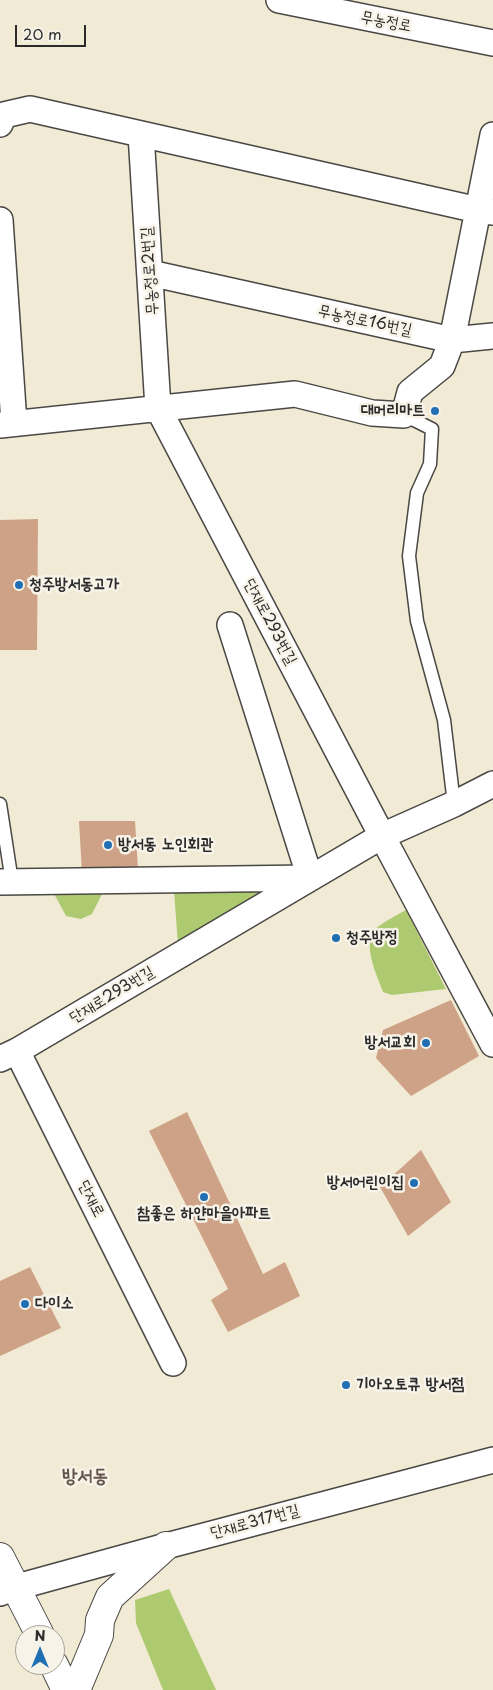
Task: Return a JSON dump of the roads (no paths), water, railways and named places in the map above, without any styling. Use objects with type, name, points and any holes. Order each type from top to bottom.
[{"type":"street","name":"무농정로","points":[[279,0],[493,44]]},
{"type":"street","points":[[0,124],[4,115],[30,109],[485,211]]},
{"type":"street","name":"무농정로2번길","points":[[141,134],[158,408]]},
{"type":"street","points":[[0,220],[7,424],[295,394],[372,413],[404,415],[410,392],[442,366],[452,340],[485,211],[493,135]]},
{"type":"street","name":"무농정로16번길","points":[[150,273],[452,340]]},
{"type":"street","points":[[452,340],[493,336]]},
{"type":"street","name":"단재로293번길","points":[[158,408],[493,1044]]},
{"type":"street","points":[[230,625],[310,878]]},
{"type":"street","name":"단재로293번길","points":[[8,1055],[382,836],[454,804],[493,784]]},
{"type":"street","name":"단재로293번길","points":[[6,882],[310,878]]},
{"type":"street","name":"단재로","points":[[8,1055],[173,1363]]},
{"type":"street","name":"단재로317번길","points":[[8,1590],[166,1546],[493,1460]]},
{"type":"street","points":[[76,1690],[99,1635],[100,1620],[110,1597],[166,1546]]},
{"type":"street","points":[[0,1557],[8,1590],[33,1625]]},
{"type":"street","points":[[59,1675],[66,1690]]},
{"type":"lane","points":[[404,415],[432,429],[430,464],[416,493],[409,556],[416,621],[444,720],[454,804]]},
{"type":"lane","name":"단재로293번길","points":[[0,804],[6,882]]},
{"type":"place","name":"대머리마트","points":[[435,411]]},
{"type":"place","name":"청주방서동고가","points":[[19,585]]},
{"type":"place","name":"방서동 노인회관","points":[[108,845]]},
{"type":"place","name":"청주방정","points":[[336,938]]},
{"type":"place","name":"방서교회","points":[[426,1043]]},
{"type":"place","name":"방서어린이집","points":[[414,1183]]},
{"type":"place","name":"참좋은 하얀마을아파트","points":[[204,1197]]},
{"type":"place","name":"다이소","points":[[25,1304]]},
{"type":"place","name":"기아오토큐 방서점","points":[[346,1385]]},
{"type":"district","name":"방서동","points":[[85,1477]]}]
